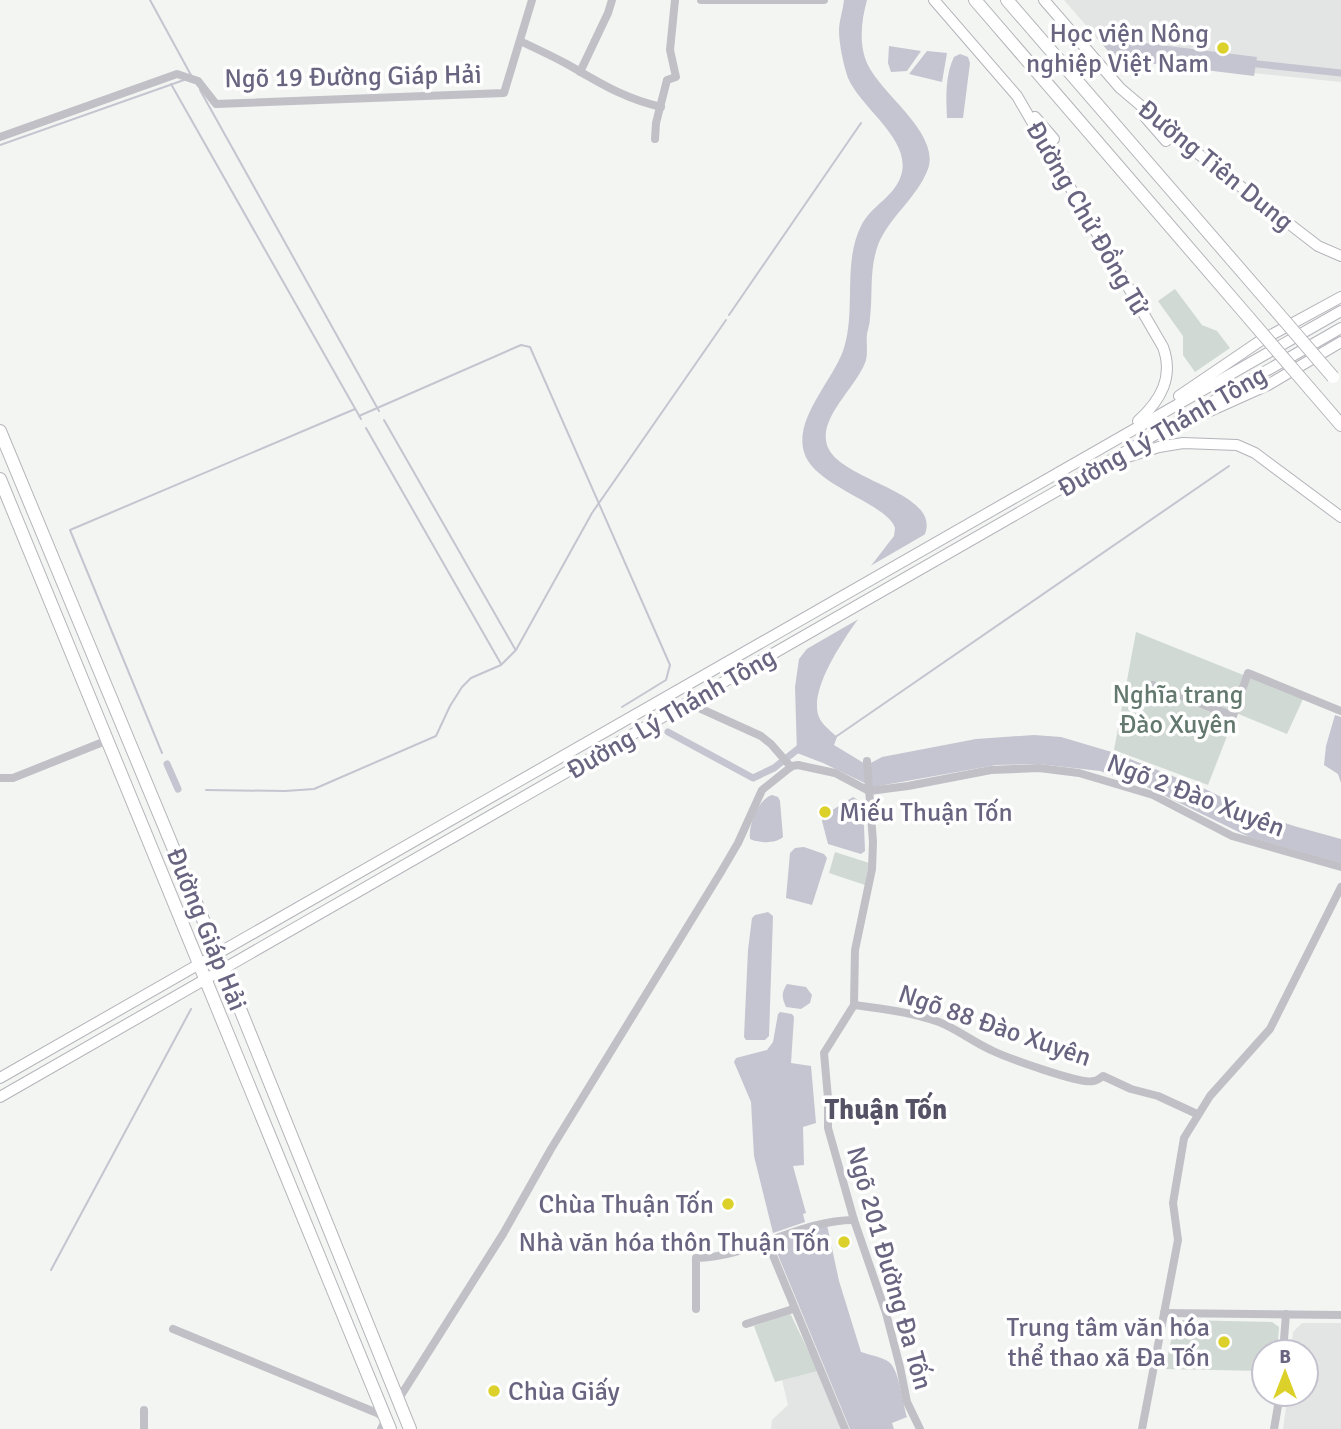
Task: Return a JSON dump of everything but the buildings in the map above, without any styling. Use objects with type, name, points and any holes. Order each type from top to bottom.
[{"type":"highway","points":[[975,0],[1341,425]]},
{"type":"highway","points":[[1007,0],[1337,382]]},
{"type":"highway","name":"Đường Giáp Hải","points":[[0,430],[410,1429]]},
{"type":"highway","name":"Đường Giáp Hải","points":[[0,479],[101,720],[386,1426]]},
{"type":"highway","points":[[101,720],[118,714]]},
{"type":"highway","points":[[386,1426],[400,1406]]},
{"type":"main road","name":"Đường Chử Đồng Tử","points":[[934,0],[1017,96],[1165,352],[1168,374],[1160,397],[1147,412],[1111,441]]},
{"type":"main road","name":"Đường Tiên Dung","points":[[1044,0],[1120,88],[1186,144],[1318,246],[1341,256]]},
{"type":"main road","points":[[1120,88],[1166,141]]},
{"type":"main road","points":[[1017,96],[1054,139]]},
{"type":"main road","points":[[1167,409],[1186,390],[1244,352],[1341,297]]},
{"type":"main road","name":"Đường Lý Thánh Tông","points":[[0,1078],[1341,311]]},
{"type":"main road","name":"Đường Lý Thánh Tông","points":[[0,1097],[1341,328]]},
{"type":"main road","points":[[1174,424],[1202,416],[1241,399],[1341,342]]},
{"type":"main road","points":[[1104,464],[1170,445],[1237,445],[1255,453],[1341,517]]},
{"type":"main road","points":[[1041,482],[1049,496]]},
{"type":"main road","points":[[663,698],[671,712]]},
{"type":"street","name":"Ngõ 19 Đường Giáp Hải","points":[[0,137],[177,74],[198,81],[216,104],[504,93],[532,0]]},
{"type":"street","points":[[580,72],[593,48],[612,0]]},
{"type":"street","points":[[655,139],[656,123],[667,80],[676,77],[670,50],[674,0]]},
{"type":"street","points":[[701,0],[824,0]]},
{"type":"street","points":[[520,41],[600,85],[639,102],[661,107]]},
{"type":"street","points":[[1153,685],[1233,716],[1248,673],[1341,711]]},
{"type":"street","points":[[688,703],[761,736],[789,765]]},
{"type":"street","points":[[0,778],[13,778],[108,740]]},
{"type":"street","points":[[854,1005],[855,950],[872,869],[873,842],[867,761]]},
{"type":"street","points":[[400,1406],[551,1149],[722,872],[762,790],[789,765],[822,768],[869,789]]},
{"type":"street","name":"Ngõ 2 Đào Xuyên","points":[[869,789],[991,771],[1039,768],[1079,773],[1153,795],[1231,835],[1341,867]]},
{"type":"street","points":[[1142,1429],[1178,1240],[1174,1194],[1184,1138],[1210,1096],[1270,1029],[1341,887]]},
{"type":"street","name":"Ngõ 88 Đào Xuyên","points":[[854,1005],[899,1010],[922,1017],[943,1024],[992,1050],[1018,1060],[1073,1079],[1092,1082],[1103,1076],[1197,1114]]},
{"type":"street","name":"Ngõ 201 Đường Đa Tốn","points":[[854,1005],[824,1053],[828,1128],[854,1220],[886,1312],[901,1367],[907,1402],[920,1429]]},
{"type":"street","points":[[696,1309],[696,1258],[724,1255],[830,1220],[854,1220]]},
{"type":"street","points":[[767,1241],[845,1429]]},
{"type":"street","points":[[746,1324],[793,1309]]},
{"type":"street","points":[[1164,1313],[1341,1315]]},
{"type":"street","points":[[1284,1338],[1286,1314]]},
{"type":"street","points":[[173,1329],[309,1384],[386,1426]]},
{"type":"street","points":[[1274,1429],[1278,1408]]},
{"type":"street","points":[[144,1410],[144,1429]]},
{"type":"shaded area","points":[[844,0],[867,0],[862,29],[865,58],[871,71],[916,126],[925,140],[929,155],[928,169],[923,179],[889,225],[878,245],[872,272],[866,360],[833,413],[826,434],[827,445],[835,457],[849,468],[904,496],[918,507],[926,519],[925,534],[859,618],[829,666],[820,688],[817,712],[837,737],[834,745],[867,765],[882,757],[976,739],[1034,735],[1061,737],[1115,753],[1205,789],[1252,812],[1341,839],[1341,863],[1249,837],[1147,787],[1100,771],[1039,764],[996,765],[873,787],[797,753],[795,687],[799,659],[894,536],[895,528],[879,510],[821,475],[810,464],[802,439],[809,413],[843,351],[849,320],[855,241],[865,219],[895,188],[902,172],[898,147],[848,78],[839,36]]},
{"type":"shaded area","name":"Học viện Nông nghiệp Việt Nam","points":[[1064,0],[1341,0],[1341,82],[1115,59]]},
{"type":"shaded area","points":[[1096,37],[1257,57],[1254,76],[1115,59]]},
{"type":"shaded area","points":[[889,46],[921,51],[907,71],[891,72],[888,63]]},
{"type":"shaded area","points":[[927,51],[947,53],[942,82],[909,74]]},
{"type":"shaded area","points":[[960,54],[968,57],[970,63],[963,118],[947,118],[949,71],[954,57]]},
{"type":"shaded area","points":[[1335,715],[1341,717],[1341,783],[1338,774],[1324,765],[1326,746]]},
{"type":"shaded area","points":[[772,795],[780,801],[783,837],[767,842],[750,839],[755,814],[762,802]]},
{"type":"shaded area","points":[[853,797],[863,803],[865,851],[861,854],[828,844],[822,821],[823,816]]},
{"type":"shaded area","points":[[804,847],[824,854],[827,858],[812,905],[786,898],[790,853],[795,848]]},
{"type":"shaded area","points":[[768,912],[773,916],[769,1036],[765,1040],[746,1040],[748,950],[752,918]]},
{"type":"shaded area","points":[[787,984],[806,987],[812,995],[810,1003],[801,1009],[786,1007],[783,996]]},
{"type":"shaded area","points":[[780,1012],[792,1014],[794,1017],[791,1063],[811,1066],[816,1123],[803,1127],[804,1165],[793,1166],[806,1213],[803,1214],[805,1222],[773,1233],[754,1156],[751,1102],[734,1062],[736,1058],[767,1050],[773,1042]]},
{"type":"shaded area","points":[[827,1225],[839,1281],[861,1352],[889,1362],[898,1379],[907,1417],[892,1423],[894,1429],[850,1429],[773,1243]]},
{"type":"shaded area","points":[[1302,1323],[1341,1323],[1341,1429],[1283,1429],[1286,1408],[1320,1408],[1320,1338],[1292,1338],[1293,1332]]},
{"type":"shaded area","points":[[818,1371],[841,1429],[771,1429],[772,1420],[788,1405],[782,1380]]},
{"type":"green space","points":[[1175,289],[1202,325],[1217,331],[1230,348],[1195,372],[1183,355],[1183,336],[1158,301]]},
{"type":"green space","name":"Nghĩa trang Đào Xuyên","points":[[1136,632],[1303,699],[1287,734],[1236,713],[1208,785],[1114,750]]},
{"type":"green space","points":[[835,852],[869,863],[865,885],[829,873]]},
{"type":"green space","points":[[790,1313],[818,1371],[775,1382],[754,1326]]},
{"type":"green space","name":"Trung tâm văn hóa thể thao xã Đa Tốn","points":[[1182,1320],[1272,1322],[1279,1327],[1278,1338],[1250,1338],[1250,1371],[1165,1369],[1174,1326],[1182,1326]]},
{"type":"pier","points":[[929,532],[869,613],[798,654],[860,572]]},
{"type":"waterway","points":[[150,0],[192,77]]},
{"type":"waterway","points":[[1248,63],[1341,73]]},
{"type":"waterway","points":[[0,145],[184,80]]},
{"type":"waterway","points":[[171,84],[361,419]]},
{"type":"waterway","points":[[200,90],[379,411]]},
{"type":"waterway","points":[[729,315],[861,123]]},
{"type":"waterway","points":[[206,790],[314,789],[436,736],[462,687],[471,678],[501,665],[516,650],[592,513],[726,320]]},
{"type":"waterway","points":[[359,416],[521,345],[530,347],[670,665],[666,680],[622,707]]},
{"type":"waterway","points":[[162,753],[70,530],[355,409]]},
{"type":"waterway","points":[[384,420],[515,649]]},
{"type":"waterway","points":[[366,428],[501,664]]},
{"type":"waterway","points":[[834,738],[1229,466]]},
{"type":"waterway","points":[[668,732],[753,778],[774,768],[803,745]]},
{"type":"waterway","points":[[167,764],[178,789]]},
{"type":"waterway","points":[[51,1270],[191,1009]]},
{"type":"place","name":"Học viện Nông nghiệp Việt Nam","points":[[1223,48]]},
{"type":"place","name":"Miếu Thuận Tốn","points":[[825,812]]},
{"type":"place","name":"Chùa Thuận Tốn","points":[[728,1204]]},
{"type":"place","name":"Nhà văn hóa thôn Thuận Tốn","points":[[844,1242]]},
{"type":"place","name":"Trung tâm văn hóa thể thao xã Đa Tốn","points":[[1224,1342]]},
{"type":"place","name":"Chùa Giấy","points":[[494,1391]]},
{"type":"district","name":"Thuận Tốn","points":[[886,1109]]}]
